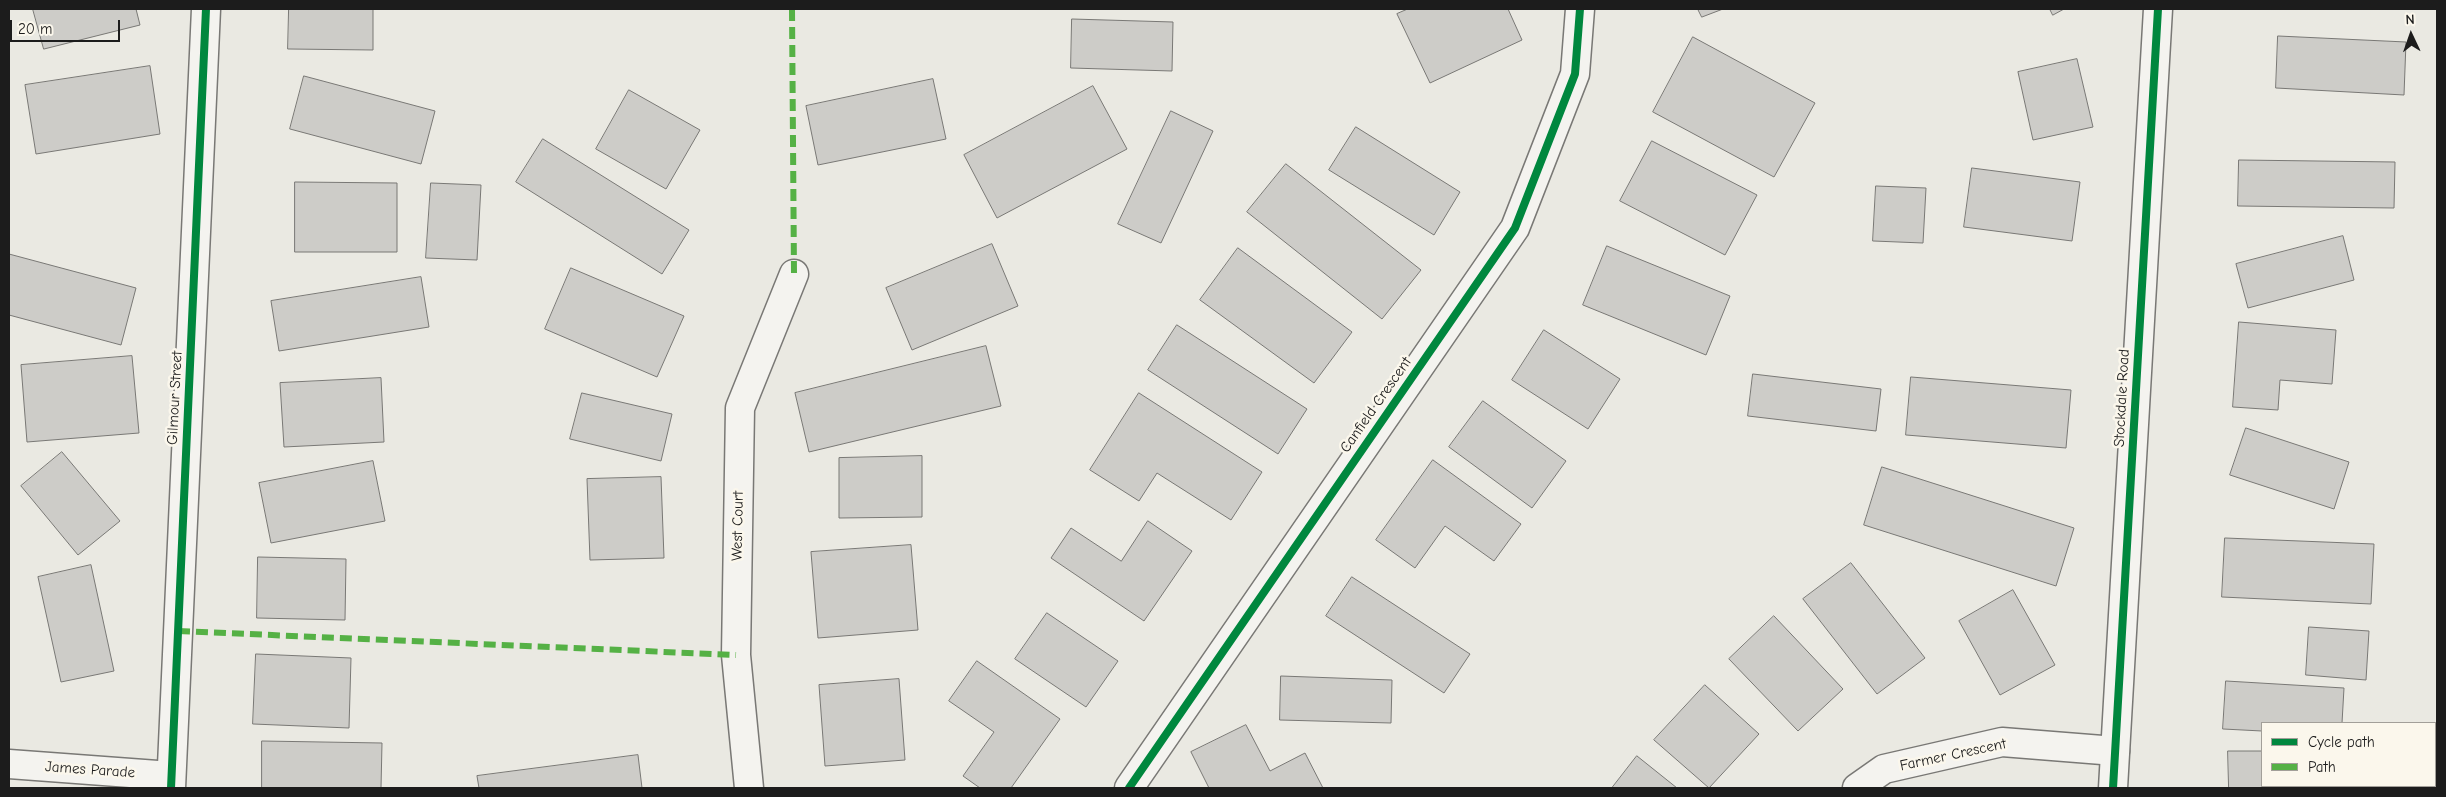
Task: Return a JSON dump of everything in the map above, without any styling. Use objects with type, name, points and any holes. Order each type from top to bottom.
[{"type":"street","name":"Gilmour Street","points":[[171,782],[206,9]]},
{"type":"street","name":"Canfield Crescent","points":[[1128,788],[1515,228],[1575,74],[1580,9]]},
{"type":"street","name":"Stockdale Road","points":[[2112,788],[2158,9]]},
{"type":"street","name":"West Court","points":[[749,788],[736,655],[740,408],[794,274]]},
{"type":"street","name":"Farmer Crescent","points":[[1857,788],[1884,769],[2002,742],[2115,751]]},
{"type":"street","name":"James Parade","points":[[9,764],[171,782]]},
{"type":"building","points":[[33,9],[136,9],[140,25],[44,49]]},
{"type":"building","points":[[289,9],[373,9],[373,50],[288,49]]},
{"type":"building","points":[[1408,9],[1508,9],[1522,40],[1430,83],[1397,14]]},
{"type":"building","points":[[1698,9],[1723,9],[1702,17]]},
{"type":"building","points":[[2050,9],[2064,9],[2053,15]]},
{"type":"building","points":[[1072,19],[1173,22],[1172,71],[1071,68]]},
{"type":"building","points":[[2278,36],[2406,42],[2404,95],[2276,88]]},
{"type":"building","points":[[1693,37],[1815,103],[1774,177],[1653,112]]},
{"type":"building","points":[[2077,59],[2093,127],[2033,140],[2018,72]]},
{"type":"building","points":[[150,66],[160,134],[36,154],[25,85]]},
{"type":"building","points":[[304,76],[435,111],[421,164],[290,129]]},
{"type":"building","points":[[933,79],[946,139],[818,165],[806,106]]},
{"type":"building","points":[[1093,86],[1127,149],[997,218],[964,155]]},
{"type":"building","points":[[629,90],[700,130],[666,189],[596,149]]},
{"type":"building","points":[[1171,111],[1213,131],[1161,243],[1118,224]]},
{"type":"building","points":[[1356,127],[1460,192],[1434,235],[1329,170]]},
{"type":"building","points":[[543,139],[689,230],[662,274],[516,182]]},
{"type":"building","points":[[1652,141],[1757,195],[1725,255],[1620,201]]},
{"type":"building","points":[[2239,160],[2395,162],[2394,208],[2238,206]]},
{"type":"building","points":[[1286,164],[1421,270],[1382,319],[1247,212]]},
{"type":"building","points":[[1972,168],[2080,182],[2072,241],[1964,227]]},
{"type":"building","points":[[295,182],[397,183],[397,252],[295,252]]},
{"type":"building","points":[[431,183],[481,185],[477,260],[426,258]]},
{"type":"building","points":[[1876,186],[1926,188],[1923,243],[1873,241]]},
{"type":"building","points":[[2343,236],[2354,280],[2248,308],[2236,264]]},
{"type":"building","points":[[992,244],[1018,306],[912,350],[886,288]]},
{"type":"building","points":[[1607,246],[1730,296],[1706,355],[1583,305]]},
{"type":"building","points":[[1238,248],[1352,332],[1314,383],[1200,300]]},
{"type":"building","points":[[9,254],[136,288],[121,345],[9,315]]},
{"type":"building","points":[[571,268],[684,316],[657,377],[545,329]]},
{"type":"building","points":[[421,277],[429,327],[279,351],[271,301]]},
{"type":"building","points":[[2239,322],[2336,330],[2332,384],[2280,380],[2278,410],[2233,407]]},
{"type":"building","points":[[1177,325],[1307,409],[1278,454],[1148,370]]},
{"type":"building","points":[[1544,330],[1620,379],[1588,429],[1512,380]]},
{"type":"building","points":[[986,346],[1001,406],[809,452],[795,393]]},
{"type":"building","points":[[132,356],[139,433],[27,442],[21,365]]},
{"type":"building","points":[[1753,374],[1881,389],[1876,431],[1748,416]]},
{"type":"building","points":[[1911,377],[2071,390],[2066,448],[1906,435]]},
{"type":"building","points":[[381,378],[384,442],[284,447],[280,383]]},
{"type":"building","points":[[582,393],[672,414],[661,461],[570,439]]},
{"type":"building","points":[[1139,393],[1262,472],[1231,520],[1157,473],[1139,501],[1090,470]]},
{"type":"building","points":[[1483,401],[1566,461],[1532,508],[1449,447]]},
{"type":"building","points":[[2246,428],[2349,462],[2334,509],[2230,475]]},
{"type":"building","points":[[62,452],[120,521],[78,555],[21,486]]},
{"type":"building","points":[[922,456],[922,517],[839,518],[839,458]]},
{"type":"building","points":[[1433,460],[1521,524],[1494,561],[1445,526],[1415,568],[1376,540]]},
{"type":"building","points":[[373,461],[385,521],[271,543],[259,483]]},
{"type":"building","points":[[1882,467],[2074,528],[2056,586],[1864,525]]},
{"type":"building","points":[[661,477],[664,558],[590,560],[587,479]]},
{"type":"building","points":[[1148,521],[1192,551],[1144,621],[1051,558],[1071,528],[1121,561]]},
{"type":"building","points":[[2225,538],[2374,544],[2371,604],[2222,597]]},
{"type":"building","points":[[911,545],[918,630],[818,638],[811,552]]},
{"type":"building","points":[[258,557],[346,559],[345,620],[257,618]]},
{"type":"building","points":[[1851,563],[1925,658],[1877,694],[1803,599]]},
{"type":"building","points":[[91,565],[114,671],[61,682],[38,577]]},
{"type":"building","points":[[1352,577],[1470,654],[1444,693],[1326,616]]},
{"type":"building","points":[[2013,590],[2055,665],[2000,695],[1959,621]]},
{"type":"building","points":[[1047,613],[1118,661],[1086,707],[1015,659]]},
{"type":"building","points":[[1774,616],[1843,689],[1798,731],[1729,659]]},
{"type":"building","points":[[2309,627],[2369,631],[2366,680],[2306,675]]},
{"type":"building","points":[[256,654],[351,658],[349,728],[253,724]]},
{"type":"building","points":[[977,661],[1060,719],[1011,788],[980,788],[963,776],[994,732],[949,701]]},
{"type":"building","points":[[1281,676],[1392,680],[1391,723],[1280,720]]},
{"type":"building","points":[[899,679],[905,760],[825,766],[819,685]]},
{"type":"building","points":[[2226,681],[2344,688],[2342,722],[2261,722],[2261,731],[2223,729]]},
{"type":"building","points":[[1705,685],[1759,734],[1709,788],[1654,740]]},
{"type":"building","points":[[1246,725],[1270,771],[1305,753],[1323,788],[1209,788],[1191,752]]},
{"type":"building","points":[[262,741],[382,743],[381,788],[262,788]]},
{"type":"building","points":[[2228,751],[2261,751],[2261,787],[2336,788],[2229,788]]},
{"type":"building","points":[[638,755],[642,788],[479,788],[477,776]]},
{"type":"building","points":[[1637,756],[1677,788],[1612,788]]},
{"type":"building","points":[[2437,769],[2437,788],[2420,788],[2436,787]]},
{"type":"marked path","points":[[792,9],[794,274]]},
{"type":"marked path","points":[[178,631],[736,655]]},
{"type":"cycle path","points":[[171,788],[206,9]]},
{"type":"cycle path","points":[[1129,788],[1515,228],[1575,74],[1580,9]]},
{"type":"cycle path","points":[[2113,788],[2158,9]]}]
